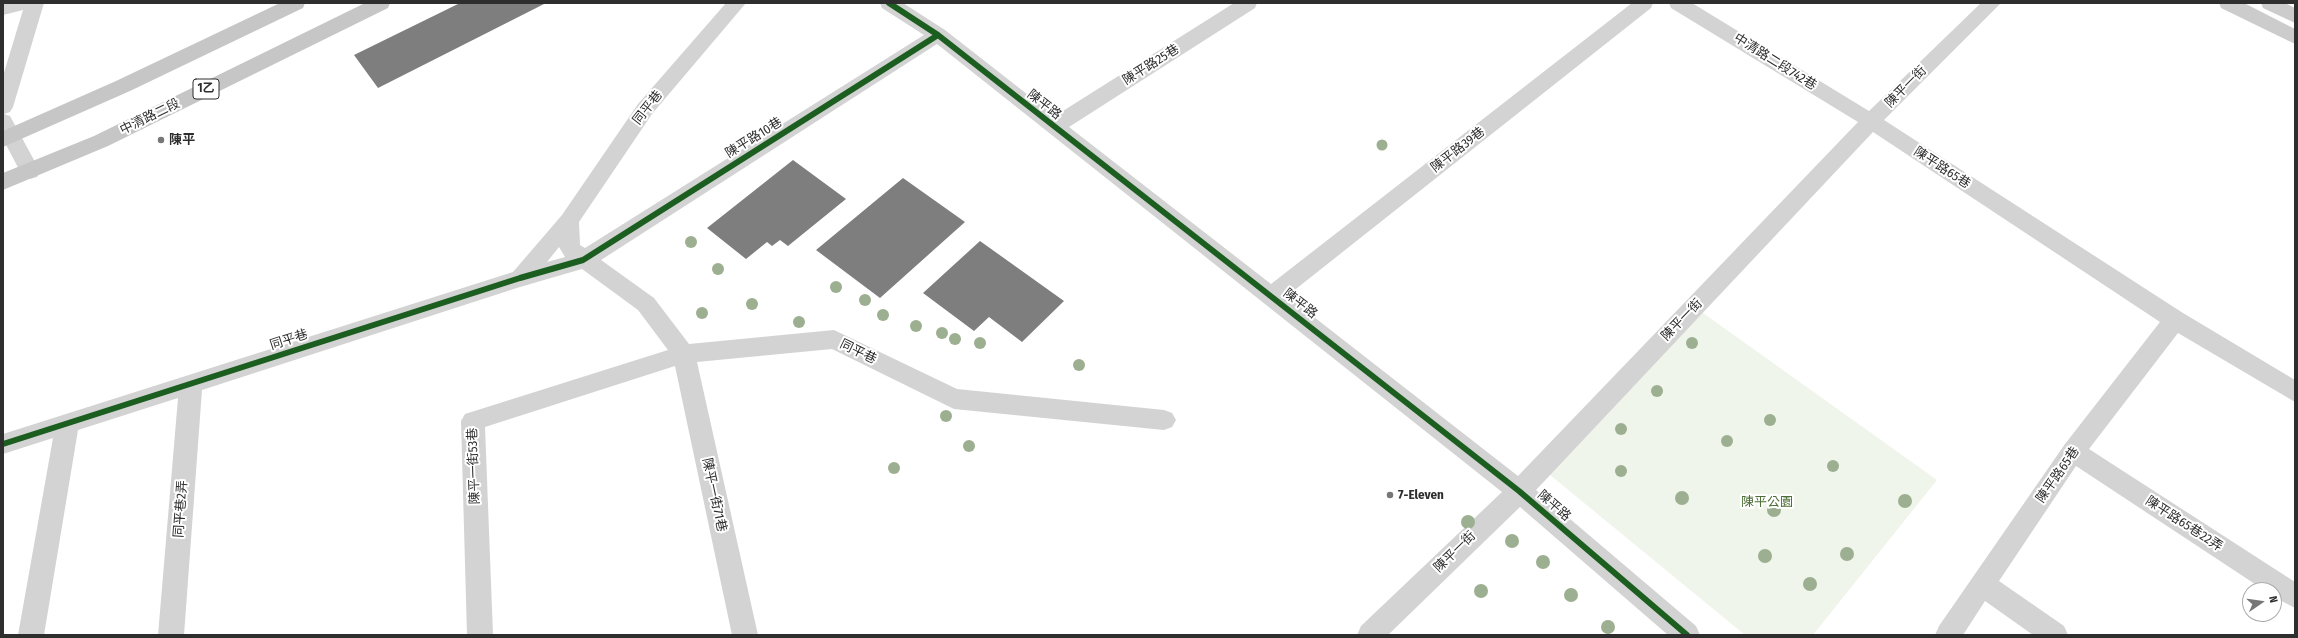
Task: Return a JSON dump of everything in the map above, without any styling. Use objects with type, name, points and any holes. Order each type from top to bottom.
[{"type":"main road","points":[[6,132],[123,86],[296,3]]},
{"type":"main road","name":"中清路二段","points":[[3,182],[101,141],[381,3]]},
{"type":"street","points":[[3,8],[28,3]]},
{"type":"street","points":[[3,107],[35,3]]},
{"type":"street","name":"同平巷","points":[[520,278],[569,221],[645,109],[737,3]]},
{"type":"street","name":"陳平路","points":[[889,3],[938,35],[1519,491],[1687,635]]},
{"type":"street","name":"陳平路25巷","points":[[1054,126],[1248,3]]},
{"type":"street","name":"陳平路39巷","points":[[1271,296],[1644,3]]},
{"type":"street","name":"中清路二段742巷","points":[[1678,3],[1871,122]]},
{"type":"street","name":"陳平一街","points":[[1370,635],[1519,491],[1871,122],[1992,3]]},
{"type":"street","points":[[2228,3],[2295,37]]},
{"type":"street","points":[[2270,3],[2295,16]]},
{"type":"street","name":"陳平路10巷","points":[[583,260],[938,35]]},
{"type":"street","name":"陳平路65巷","points":[[1871,122],[2175,320],[2295,392]]},
{"type":"street","points":[[6,132],[30,171]]},
{"type":"street","points":[[569,221],[570,249],[583,260],[646,304],[684,354]]},
{"type":"street","name":"同平巷","points":[[3,444],[67,425],[520,278],[583,260]]},
{"type":"street","name":"陳平路65巷","points":[[1948,635],[2073,451],[2175,320]]},
{"type":"street","name":"同平巷","points":[[684,354],[834,339],[954,399],[1164,420]]},
{"type":"street","name":"陳平一街53巷","points":[[480,635],[473,421],[684,354]]},
{"type":"street","name":"陳平一街71巷","points":[[684,354],[745,635]]},
{"type":"street","name":"同平巷2弄","points":[[171,635],[191,384]]},
{"type":"street","points":[[31,635],[67,425]]},
{"type":"street","name":"陳平路65巷22弄","points":[[2073,451],[2295,596]]},
{"type":"street","points":[[1983,584],[2055,635]]},
{"type":"green space","name":"陳平公園","points":[[1696,308],[1937,480],[1813,635],[1745,635],[1539,466]]},
{"type":"building","points":[[460,3],[546,3],[378,88],[354,55]]},
{"type":"building","points":[[793,160],[846,199],[788,246],[780,240],[772,246],[767,242],[746,259],[707,228]]},
{"type":"building","points":[[903,178],[965,222],[880,298],[816,250]]},
{"type":"building","points":[[980,241],[1064,301],[1022,342],[989,317],[974,331],[923,293]]},
{"type":"cycle path","points":[[889,3],[938,35],[1519,491],[1687,635]]},
{"type":"cycle path","points":[[3,444],[520,278],[583,260],[938,35]]},
{"type":"place","name":"陳平","points":[[161,140]]},
{"type":"place","name":"7-Eleven","points":[[1390,495]]}]
